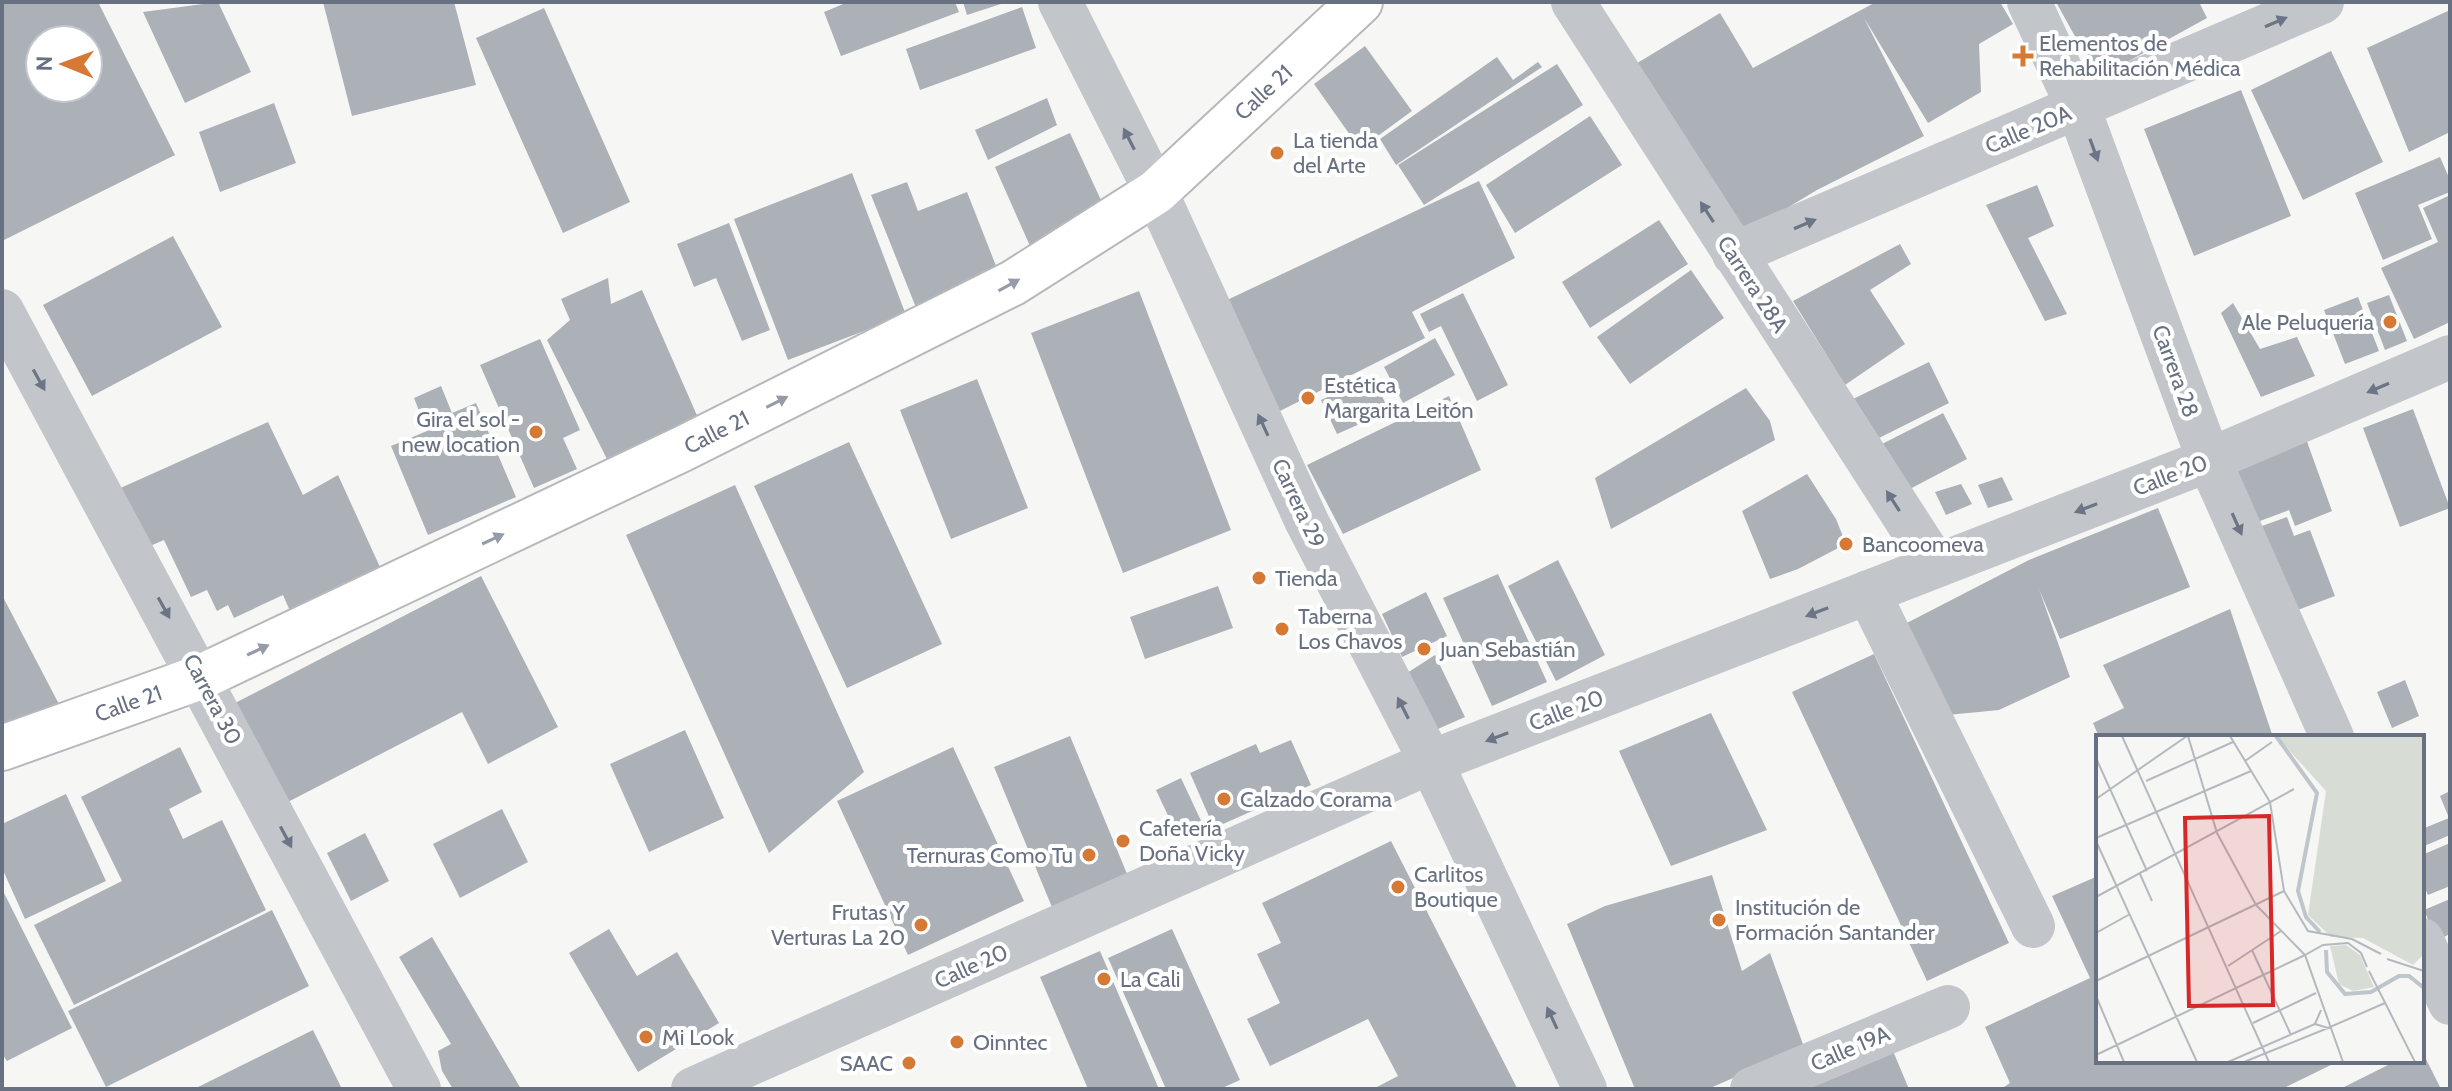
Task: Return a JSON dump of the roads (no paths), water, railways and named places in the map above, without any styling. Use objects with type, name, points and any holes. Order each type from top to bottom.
[{"type":"main road","name":"Calle 21","points":[[2,748],[201,677],[668,456],[1013,283],[1156,192],[1360,2]]},
{"type":"street","name":"Carrera 29","points":[[1060,2],[1156,192],[1307,522],[1431,762],[1585,1089]]},
{"type":"street","name":"Carrera 28A","points":[[1573,2],[1936,566]]},
{"type":"street","name":"Carrera 28","points":[[2029,2],[2078,107],[2209,460],[2331,735]]},
{"type":"street","name":"Calle 20A","points":[[1734,254],[2322,2]]},
{"type":"street","name":"Carrera 30","points":[[2,311],[201,677],[419,1089]]},
{"type":"street","name":"Calle 20","points":[[693,1089],[1431,762],[2209,460],[2450,357]]},
{"type":"street","points":[[1868,592],[2033,926]]},
{"type":"street","points":[[2424,944],[2450,1003]]},
{"type":"street","name":"Calle 19A","points":[[1752,1089],[1948,1007]]},
{"type":"place","name":"Elementos de Rehabilitación Médica","points":[[2023,56]]},
{"type":"place","name":"La tienda del Arte","points":[[1277,153]]},
{"type":"place","name":"Ale Peluquería","points":[[2390,322]]},
{"type":"place","name":"Estética Margarita Leitón","points":[[1308,398]]},
{"type":"place","name":"Gira el sol - new location","points":[[536,432]]},
{"type":"place","name":"Bancoomeva","points":[[1846,544]]},
{"type":"place","name":"Tienda","points":[[1259,578]]},
{"type":"place","name":"Taberna Los Chavos","points":[[1282,629]]},
{"type":"place","name":"Juan Sebastián","points":[[1424,649]]},
{"type":"place","name":"Calzado Corama","points":[[1224,799]]},
{"type":"place","name":"Cafetería Doña Vicky","points":[[1123,841]]},
{"type":"place","name":"Ternuras Como Tu","points":[[1089,855]]},
{"type":"place","name":"Carlitos Boutique","points":[[1398,887]]},
{"type":"place","name":"Institución de Formación Santander","points":[[1719,920]]},
{"type":"place","name":"Frutas Y Verturas La 20","points":[[921,925]]},
{"type":"place","name":"La Cali","points":[[1104,979]]},
{"type":"place","name":"Mi Look","points":[[646,1037]]},
{"type":"place","name":"Oinntec","points":[[957,1042]]},
{"type":"place","name":"SAAC","points":[[909,1063]]}]
